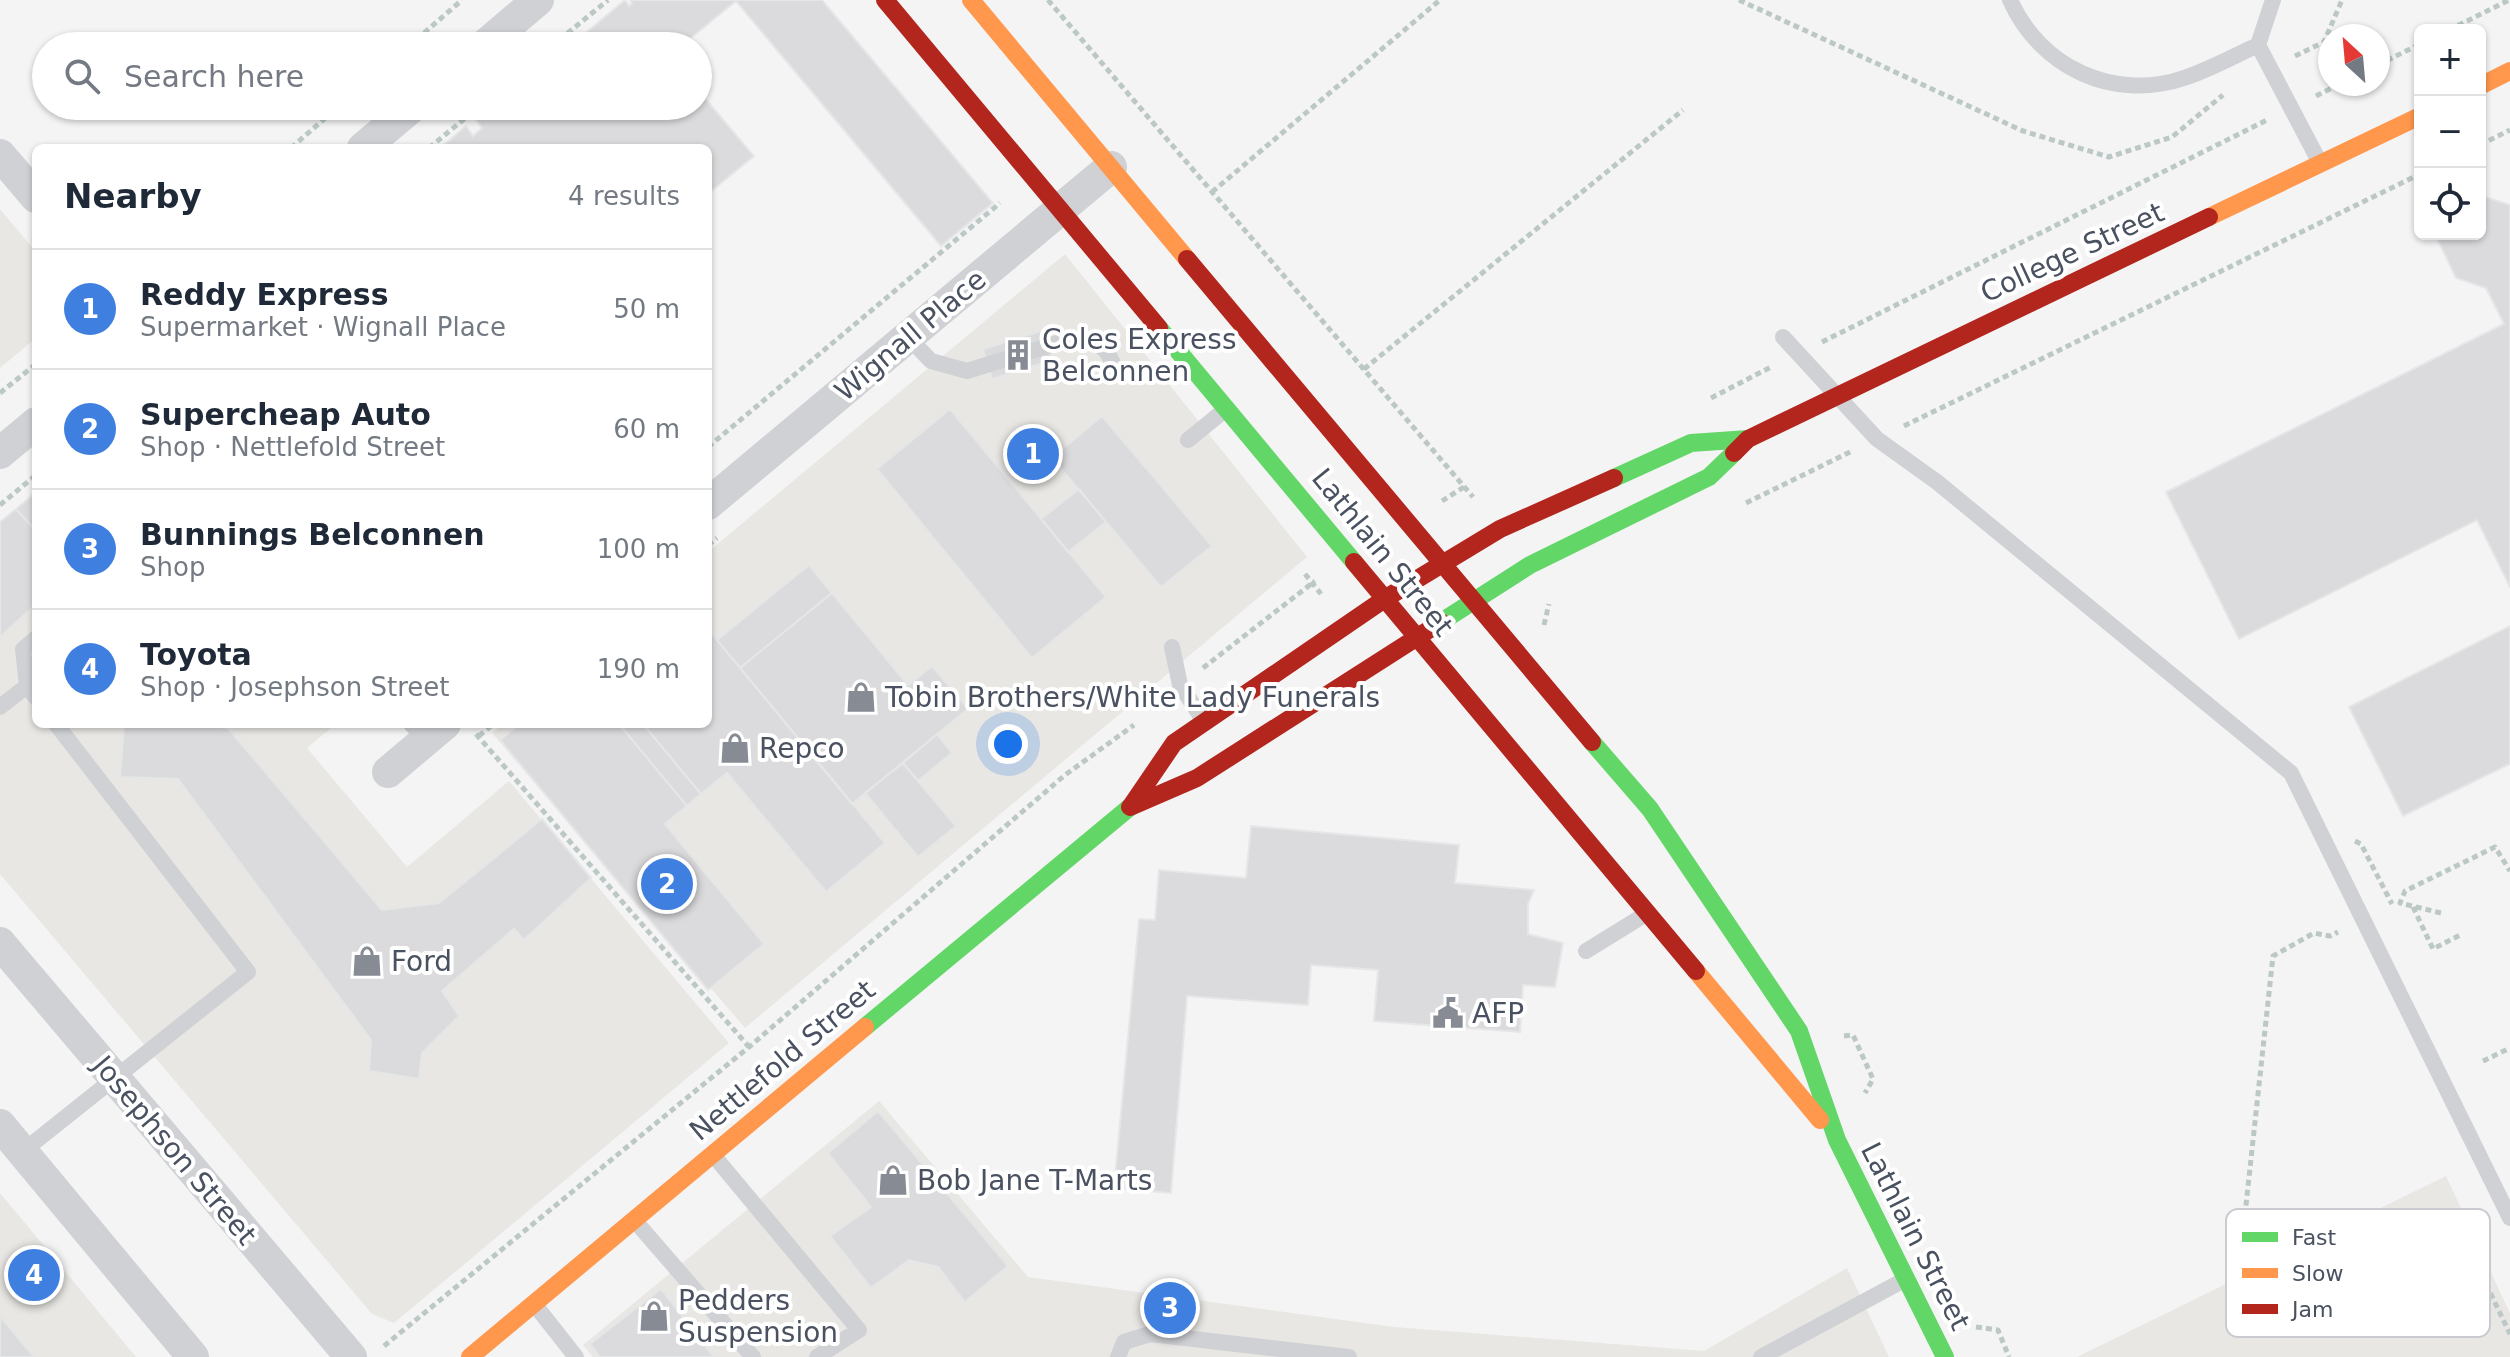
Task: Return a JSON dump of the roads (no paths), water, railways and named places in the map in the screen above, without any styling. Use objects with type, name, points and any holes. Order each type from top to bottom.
[{"type":"street","points":[[500,32],[538,0]]},
{"type":"street","name":"Lathlain Street","points":[[885,0],[1837,1140]]},
{"type":"street","name":"Lathlain Street","points":[[971,0],[1650,809],[1774,989],[1799,1031],[1837,1140],[1945,1357]]},
{"type":"street","points":[[2486,83],[2510,71]]},
{"type":"street","name":"College Street","points":[[1474,601],[1530,565],[1709,477],[1748,439],[2414,119]]},
{"type":"street","points":[[368,144],[396,120]]},
{"type":"street","points":[[0,155],[32,192]]},
{"type":"street","name":"Wignall Place","points":[[712,501],[1111,167]]},
{"type":"street","points":[[0,453],[32,426]]},
{"type":"street","name":"College Street","points":[[1443,563],[1500,529],[1691,443],[1748,439]]},
{"type":"street","name":"Nettlefold Street","points":[[470,1357],[492,1350],[533,1304],[1131,806],[1174,743],[1386,598],[1443,563]]},
{"type":"street","name":"Nettlefold Street","points":[[1131,806],[1197,778],[1474,601]]},
{"type":"street","points":[[388,772],[427,729]]},
{"type":"street","name":"Josephson Street","points":[[0,943],[115,1078],[364,1354]]},
{"type":"street","points":[[0,1125],[193,1357]]},
{"type":"lane","points":[[2010,0],[2020,23],[2048,53],[2079,73],[2115,85],[2141,87],[2183,79],[2258,45]]},
{"type":"lane","points":[[2273,0],[2258,45],[2321,165]]},
{"type":"lane","points":[[908,337],[931,361],[967,371],[1067,340],[1085,339],[1102,345],[1112,357],[1116,372]]},
{"type":"lane","points":[[1783,337],[1877,439],[1937,482],[2291,773],[2510,1218]]},
{"type":"lane","points":[[1188,440],[1227,408]]},
{"type":"lane","points":[[0,707],[31,692],[23,649],[32,641]]},
{"type":"lane","points":[[1172,647],[1180,685],[1204,723]]},
{"type":"lane","points":[[22,1152],[248,972],[59,728]]},
{"type":"lane","points":[[1586,951],[1647,914]]},
{"type":"lane","points":[[713,1154],[859,1330],[817,1357]]},
{"type":"lane","points":[[634,1220],[753,1357]]},
{"type":"lane","points":[[1761,1357],[1906,1279]]},
{"type":"lane","points":[[533,1304],[576,1357]]},
{"type":"lane","points":[[1118,1357],[1124,1342],[1150,1334],[1349,1357]]},
{"type":"place","name":"Coles Express Belconnen","points":[[1018,355]]},
{"type":"place","name":"Reddy Express","points":[[1033,454]]},
{"type":"place","name":"Tobin Brothers/White Lady Funerals","points":[[861,697]]},
{"type":"place","name":"Repco","points":[[735,748]]},
{"type":"place","name":"Supercheap Auto","points":[[667,884]]},
{"type":"place","name":"Ford","points":[[367,961]]},
{"type":"place","name":"AFP","points":[[1448,1013]]},
{"type":"place","name":"Bob Jane T-Marts","points":[[893,1180]]},
{"type":"place","name":"Toyota","points":[[34,1275]]},
{"type":"place","name":"Bunnings Belconnen","points":[[1170,1308]]},
{"type":"place","name":"Pedders Suspension","points":[[654,1316]]}]
